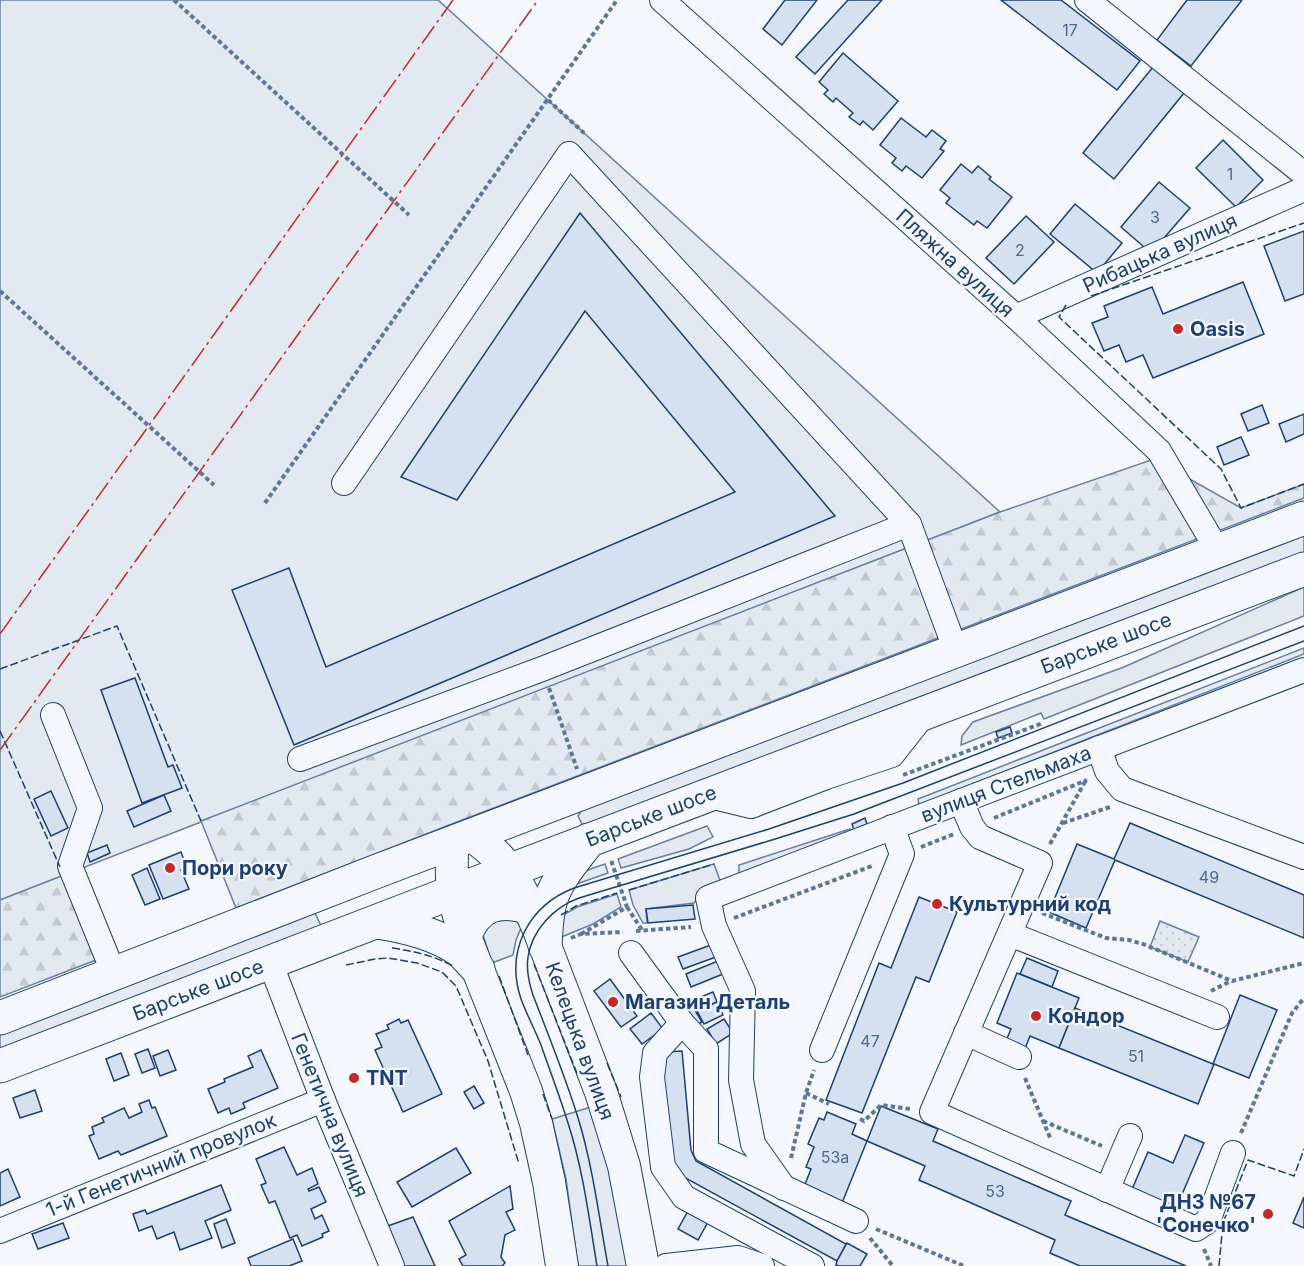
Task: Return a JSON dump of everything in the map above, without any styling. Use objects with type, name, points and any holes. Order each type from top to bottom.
[{"type":"highway","points":[[0,1018],[1304,518]]},
{"type":"highway","name":"Барське шосе","points":[[0,1066],[453,891],[509,872],[926,711],[1304,569]]},
{"type":"highway","points":[[545,946],[551,899],[562,878],[589,840],[579,838],[567,824],[565,814],[574,797]]},
{"type":"highway","points":[[375,873],[384,875],[397,890],[398,900],[395,909],[383,919],[430,935],[458,949],[478,969]]},
{"type":"main road","name":"Келецька вулиця","points":[[463,840],[500,859],[530,908],[601,1092],[624,1166],[643,1266]]},
{"type":"main road","points":[[463,840],[453,891],[465,937],[526,1091],[536,1123],[549,1182],[562,1266]]},
{"type":"main road","points":[[465,937],[476,916],[496,904],[508,903],[530,908]]},
{"type":"street","name":"Пляжна вулиця","points":[[662,0],[1016,316],[1159,451],[1218,551]]},
{"type":"street","points":[[1087,0],[1304,174]]},
{"type":"street","points":[[344,483],[569,154],[909,524],[956,651]]},
{"type":"street","name":"Рибацька вулиця","points":[[1016,316],[1304,189]]},
{"type":"street","points":[[300,759],[542,669],[909,524]]},
{"type":"street","name":"вулиця Стельмаха","points":[[741,1080],[743,991],[714,926],[708,898],[1304,670]]},
{"type":"street","points":[[53,715],[90,808],[70,866],[114,974]]},
{"type":"street","points":[[1100,748],[1107,771],[1122,789],[1304,857]]},
{"type":"street","points":[[961,801],[972,827],[980,837],[1040,863],[932,1112],[1196,1229],[1208,1221],[1233,1153]]},
{"type":"street","points":[[822,1050],[902,854],[892,827]]},
{"type":"street","points":[[1010,934],[1217,1017]]},
{"type":"street","points":[[631,953],[682,1023],[706,1049],[741,1080],[753,1144],[784,1188]]},
{"type":"street","name":"Генетична вулиця","points":[[270,962],[323,1100],[392,1266]]},
{"type":"street","points":[[682,1023],[655,1053],[652,1077],[663,1167],[684,1197],[812,1266]]},
{"type":"street","points":[[966,1033],[1019,1057]]},
{"type":"street","points":[[706,1049],[706,1151],[856,1221]]},
{"type":"street","name":"1-й Генетичний провулок","points":[[0,1231],[323,1100]]},
{"type":"street","points":[[1107,1190],[1126,1145]]},
{"type":"street","points":[[666,1266],[738,1258],[762,1266]]},
{"type":"path","points":[[174,0],[409,214]]},
{"type":"path","points":[[265,503],[617,0]]},
{"type":"path","points":[[548,100],[583,132]]},
{"type":"path","points":[[0,291],[214,485]]},
{"type":"path","points":[[901,777],[1043,723]]},
{"type":"path","points":[[1040,863],[1086,780]]},
{"type":"path","points":[[1062,823],[1143,797]]},
{"type":"path","points":[[1022,904],[1106,938],[1143,944],[1232,981],[1304,963]]},
{"type":"path","points":[[627,908],[642,930]]},
{"type":"path","points":[[1233,1153],[1292,1013],[1304,998]]},
{"type":"path","points":[[784,1188],[806,1093],[822,1050]]},
{"type":"path","points":[[1019,1057],[1064,1171]]},
{"type":"path","points":[[806,1093],[829,1104]]},
{"type":"path","points":[[860,1119],[864,1121],[881,1105],[932,1112]]},
{"type":"path","points":[[1043,1121],[1126,1145]]},
{"type":"path","points":[[856,1221],[893,1266]]},
{"type":"path","points":[[856,1221],[964,1266]]},
{"type":"green space","points":[[0,0],[438,0],[1000,512],[0,900]]},
{"type":"green space","points":[[1154,459],[1241,508],[1304,484],[1304,498],[236,908],[201,821],[1000,512]]},
{"type":"green space","points":[[1304,535],[1304,554],[590,825],[582,824],[578,816],[583,808]]},
{"type":"green space","points":[[1304,587],[1304,616],[1044,719],[1041,713],[961,745],[962,736],[973,722],[1124,667]]},
{"type":"green space","points":[[1304,648],[1304,654],[919,805],[918,799]]},
{"type":"green space","points":[[707,826],[713,837],[689,849],[621,868],[618,859]]},
{"type":"green space","points":[[850,829],[851,831],[739,875],[739,865]]},
{"type":"green space","points":[[605,864],[608,873],[568,887],[584,872]]},
{"type":"green space","points":[[714,864],[721,883],[704,889],[694,903],[646,909],[647,923],[643,923],[633,905],[629,890]]},
{"type":"green space","points":[[64,875],[96,960],[0,997],[0,900]]},
{"type":"green space","points":[[617,894],[621,907],[593,924],[559,938],[560,917],[577,907]]},
{"type":"green space","points":[[308,899],[328,940],[0,1066],[0,1018]]},
{"type":"green space","points":[[516,918],[521,928],[513,955],[492,963],[482,932],[485,920]]},
{"type":"green space","points":[[1160,921],[1199,937],[1188,962],[1150,947]]},
{"type":"green space","points":[[591,1107],[610,1168],[628,1266],[578,1266],[566,1179],[552,1119]]},
{"type":"building","points":[[785,0],[817,0],[782,45],[763,29]]},
{"type":"building","points":[[848,0],[882,0],[815,74],[796,57]]},
{"type":"building","points":[[1001,0],[1061,0],[1140,61],[1117,90]]},
{"type":"building","points":[[1187,0],[1242,0],[1191,66],[1157,40]]},
{"type":"building","points":[[843,53],[898,101],[873,130],[863,121],[860,125],[849,117],[853,113],[836,98],[833,102],[824,94],[828,90],[819,82]]},
{"type":"building","points":[[1153,67],[1184,93],[1114,179],[1083,153]]},
{"type":"building","points":[[901,118],[926,137],[932,130],[946,141],[940,149],[944,151],[922,178],[906,166],[902,171],[892,163],[896,158],[880,145]]},
{"type":"building","points":[[1223,140],[1263,180],[1236,207],[1196,168]]},
{"type":"building","points":[[961,164],[972,173],[978,166],[991,177],[989,179],[1012,197],[987,228],[977,221],[974,225],[946,203],[950,198],[940,190]]},
{"type":"building","points":[[1159,182],[1190,208],[1151,253],[1121,227]]},
{"type":"building","points":[[1075,204],[1122,243],[1097,273],[1050,234]]},
{"type":"building","points":[[580,213],[835,516],[294,745],[232,590],[289,568],[326,667],[735,492],[585,311],[457,500],[401,477]]},
{"type":"building","points":[[1026,216],[1054,242],[1014,284],[986,258]]},
{"type":"building","points":[[1304,231],[1304,294],[1285,301],[1264,246]]},
{"type":"building","name":"Oasis","points":[[1243,282],[1264,334],[1153,378],[1143,355],[1126,362],[1119,345],[1104,351],[1092,323],[1108,317],[1104,306],[1152,287],[1163,314]]},
{"type":"building","points":[[1262,405],[1269,423],[1248,431],[1241,414]]},
{"type":"building","points":[[1304,414],[1304,434],[1286,442],[1279,424]]},
{"type":"building","points":[[1241,437],[1249,455],[1224,465],[1217,447]]},
{"type":"building","points":[[135,678],[168,767],[173,765],[182,788],[142,803],[101,690]]},
{"type":"building","points":[[1010,727],[1012,733],[998,738],[996,732]]},
{"type":"building","points":[[51,791],[68,828],[51,836],[34,799]]},
{"type":"building","points":[[164,795],[171,811],[134,827],[127,811]]},
{"type":"building","points":[[865,818],[867,824],[854,830],[852,824]]},
{"type":"building","points":[[1130,823],[1304,895],[1304,938],[1115,860],[1086,928],[1049,912],[1077,844],[1114,859]]},
{"type":"building","points":[[107,845],[110,853],[90,862],[87,853]]},
{"type":"building","points":[[181,852],[187,868],[181,870],[189,889],[163,899],[149,865]]},
{"type":"building","points":[[147,868],[160,899],[145,905],[132,875]]},
{"type":"building","points":[[919,897],[957,912],[929,982],[916,977],[862,1113],[826,1100],[879,963],[891,968]]},
{"type":"building","points":[[693,905],[695,919],[648,923],[646,909]]},
{"type":"building","points":[[711,945],[716,957],[683,969],[678,957]]},
{"type":"building","points":[[1027,958],[1058,971],[1052,987],[1020,974]]},
{"type":"building","points":[[718,961],[723,974],[691,987],[686,974]]},
{"type":"building","name":"Кондор","points":[[1017,973],[1079,998],[1059,1048],[1030,1036],[1024,1051],[1005,1043],[1011,1029],[997,1023]]},
{"type":"building","points":[[610,979],[637,1016],[621,1027],[594,991]]},
{"type":"building","points":[[713,992],[717,1002],[700,1009],[696,999]]},
{"type":"building","points":[[1240,995],[1277,1010],[1249,1078],[1214,1064],[1198,1104],[1059,1048],[1075,1008],[1213,1064]]},
{"type":"building","points":[[717,1002],[723,1015],[704,1024],[697,1011]]},
{"type":"building","points":[[693,1007],[702,1022],[692,1028],[683,1013]]},
{"type":"building","points":[[651,1013],[663,1029],[642,1044],[630,1029]]},
{"type":"building","points":[[399,1019],[401,1023],[408,1020],[442,1094],[403,1112],[375,1050],[382,1047],[376,1034],[389,1029],[387,1025]]},
{"type":"building","points":[[724,1019],[733,1033],[716,1044],[707,1029]]},
{"type":"building","points":[[148,1049],[155,1068],[142,1073],[135,1054]]},
{"type":"building","points":[[168,1050],[176,1070],[160,1076],[153,1056]]},
{"type":"building","points":[[261,1050],[278,1088],[243,1103],[245,1108],[231,1114],[229,1108],[218,1113],[208,1089],[225,1082],[224,1079],[253,1067],[248,1056]]},
{"type":"building","points":[[682,1051],[691,1150],[696,1161],[846,1244],[837,1261],[680,1175],[671,1158],[660,1063],[665,1052]]},
{"type":"building","points":[[121,1053],[129,1075],[114,1081],[106,1059]]},
{"type":"building","points":[[474,1086],[484,1103],[474,1109],[464,1092]]},
{"type":"building","points":[[35,1090],[42,1111],[20,1118],[13,1098]]},
{"type":"building","points":[[149,1100],[152,1108],[155,1107],[167,1136],[121,1155],[118,1151],[99,1159],[89,1136],[94,1134],[92,1127],[104,1122],[102,1118],[124,1108],[129,1118],[142,1112],[139,1104]]},
{"type":"building","points":[[881,1106],[938,1129],[933,1141],[1071,1201],[1065,1215],[1186,1266],[1080,1266],[1050,1253],[1055,1240],[919,1180],[925,1166],[867,1141]]},
{"type":"building","points":[[827,1112],[856,1124],[852,1134],[867,1141],[842,1203],[804,1187],[811,1169],[806,1167],[814,1147],[808,1144],[819,1118],[824,1120]]},
{"type":"building","points":[[1185,1135],[1204,1143],[1174,1213],[1130,1194],[1148,1152],[1173,1163]]},
{"type":"building","points":[[284,1147],[297,1175],[312,1168],[318,1184],[308,1189],[309,1191],[319,1187],[326,1202],[311,1209],[315,1219],[322,1215],[329,1231],[322,1234],[323,1237],[302,1246],[297,1235],[290,1238],[275,1201],[269,1203],[261,1185],[266,1183],[256,1159]]},
{"type":"building","points":[[456,1148],[471,1173],[412,1207],[397,1182]]},
{"type":"building","points":[[8,1169],[20,1197],[0,1206],[0,1173]]},
{"type":"building","points":[[221,1185],[231,1210],[205,1221],[212,1238],[180,1250],[174,1232],[157,1239],[152,1226],[139,1231],[133,1214],[145,1210],[147,1214]]},
{"type":"building","points":[[510,1186],[513,1209],[506,1212],[515,1230],[505,1235],[501,1257],[505,1263],[502,1266],[463,1266],[459,1259],[466,1255],[449,1221]]},
{"type":"building","points":[[1304,1197],[1304,1228],[1293,1223]]},
{"type":"building","points":[[688,1211],[708,1222],[698,1240],[678,1229]]},
{"type":"building","points":[[413,1217],[435,1266],[403,1266],[385,1227]]},
{"type":"building","points":[[226,1219],[235,1243],[222,1248],[214,1224]]},
{"type":"building","points":[[63,1223],[69,1238],[38,1249],[32,1234]]},
{"type":"building","points":[[293,1239],[302,1261],[289,1266],[251,1266],[248,1258]]},
{"type":"building","points":[[847,1243],[867,1254],[860,1266],[836,1265]]},
{"type":"tram line","points":[[597,1266],[573,1140],[541,1045],[521,999],[517,981],[516,964],[524,932],[544,906],[574,888],[769,829],[903,783],[1304,626]]},
{"type":"tram line","points":[[608,1266],[584,1139],[569,1089],[528,976],[527,962],[530,947],[539,929],[553,914],[579,898],[854,814],[1304,641]]},
{"type":"fence","points":[[1091,296],[1304,223]]},
{"type":"fence","points":[[1066,305],[1059,317],[1221,469],[1241,508],[1304,484]]},
{"type":"fence","points":[[0,669],[117,626],[201,821]]},
{"type":"fence","points":[[0,731],[60,867]]},
{"type":"fence","points":[[629,890],[714,864]]},
{"type":"fence","points":[[561,915],[576,906],[617,893]]},
{"type":"fence","points":[[392,948],[424,954],[455,967]]},
{"type":"fence","points":[[346,965],[388,958],[417,963],[442,972],[456,986],[488,1061],[519,1164]]},
{"type":"fence","points":[[534,964],[578,1076]]},
{"type":"fence","points":[[499,976],[528,1055]]},
{"type":"fence","points":[[607,1063],[621,1097]]},
{"type":"fence","points":[[543,1094],[552,1119]]},
{"type":"fence","points":[[1219,1266],[1223,1223],[1248,1160],[1294,1176],[1304,1149]]},
{"type":"power","points":[[0,634],[453,0]]},
{"type":"power","points":[[0,750],[538,0]]},
{"type":"place","name":"Oasis","points":[[1178,329]]},
{"type":"place","name":"Пори року","points":[[170,868]]},
{"type":"place","name":"Культурний код","points":[[937,904]]},
{"type":"place","name":"Магазин Деталь","points":[[613,1002]]},
{"type":"place","name":"Кондор","points":[[1036,1016]]},
{"type":"place","name":"TNT","points":[[354,1078]]},
{"type":"place","name":"ДНЗ №67 'Сонечко'","points":[[1268,1214]]}]
